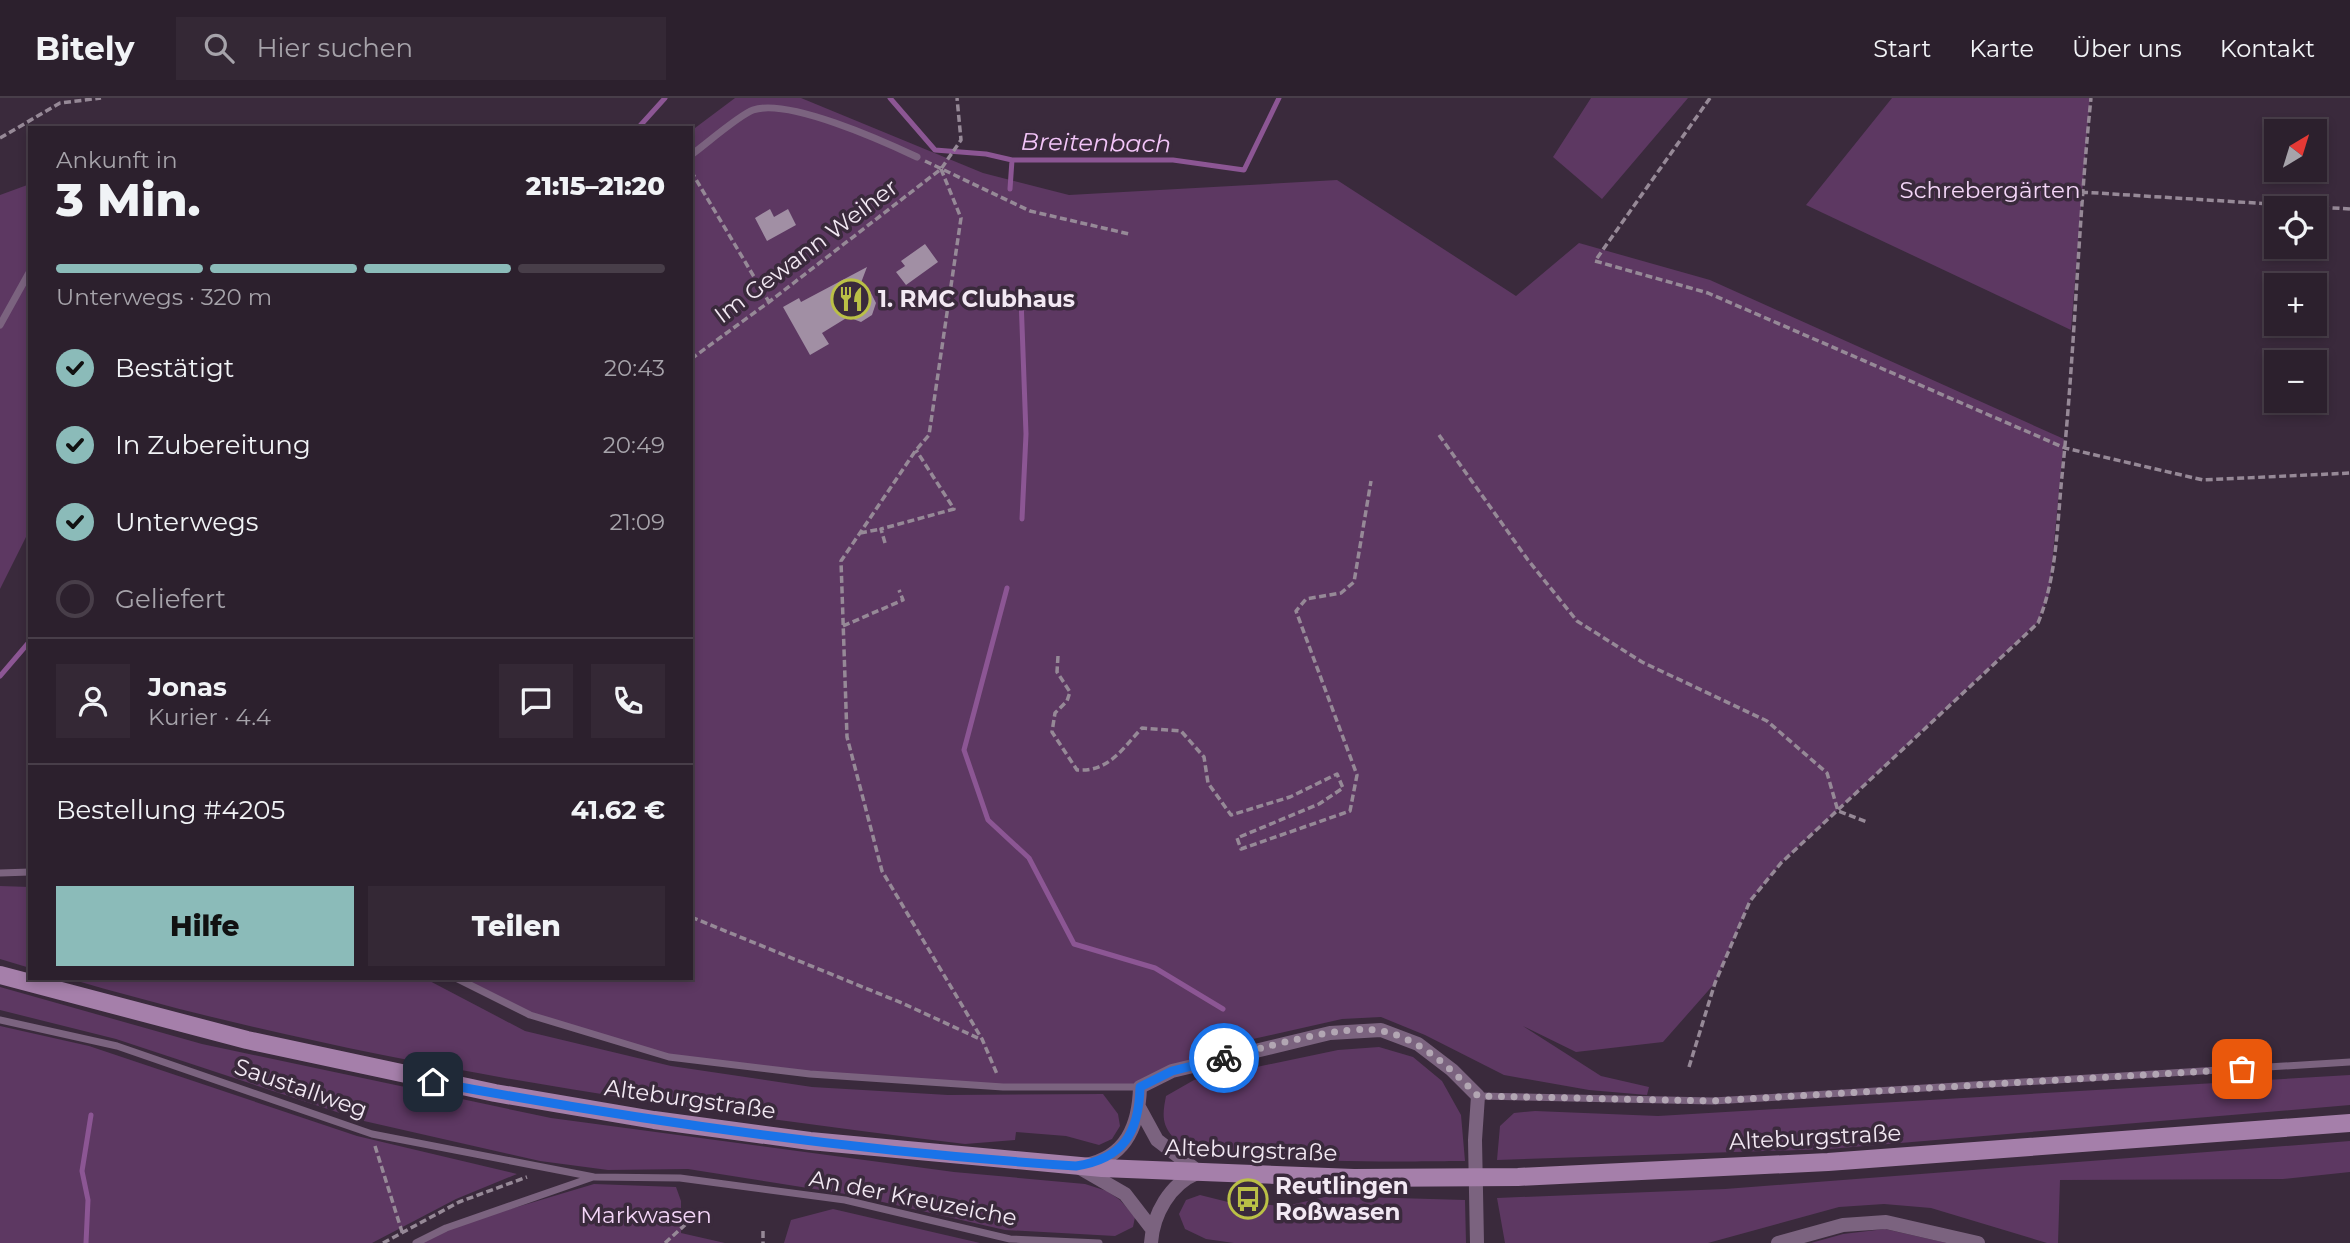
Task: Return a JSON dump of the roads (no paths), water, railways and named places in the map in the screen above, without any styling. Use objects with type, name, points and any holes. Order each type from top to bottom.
[{"type":"main road","name":"Alteburgstraße","points":[[0,975],[247,1040],[495,1093],[641,1118],[797,1140],[1076,1166],[1434,1179],[1518,1178],[1828,1162],[2350,1123]]},
{"type":"street","points":[[1076,1166],[1100,1161],[1121,1149],[1128,1139],[1139,1107],[1140,1087],[1172,1071],[1330,1033],[1381,1030],[1418,1044],[1452,1070],[1478,1096],[1477,1243]]},
{"type":"street","points":[[1139,1107],[1157,1140],[1199,1172]]},
{"type":"street","points":[[1076,1166],[1125,1194],[1152,1236]]},
{"type":"street","points":[[1152,1236],[1171,1191],[1187,1177],[1199,1172]]},
{"type":"street","points":[[1778,1243],[1843,1224],[1886,1222],[1978,1243]]},
{"type":"lane","points":[[693,154],[753,109],[789,109],[841,124],[917,157]]},
{"type":"lane","points":[[0,325],[28,275]]},
{"type":"lane","points":[[0,873],[28,872]]},
{"type":"lane","points":[[460,980],[530,1016],[669,1057],[810,1074],[1003,1087],[1140,1087]]},
{"type":"lane","name":"Saustallweg","points":[[0,1020],[117,1046],[372,1133],[594,1177]]},
{"type":"lane","points":[[1478,1096],[1713,1101],[2350,1062]]},
{"type":"lane","points":[[416,1243],[446,1228],[594,1177]]},
{"type":"lane","name":"An der Kreuzeiche","points":[[594,1177],[680,1178],[845,1200],[1010,1239],[1099,1243]]},
{"type":"waterway","name":"Breitenbach","points":[[640,126],[665,98]]},
{"type":"waterway","name":"Breitenbach","points":[[890,98],[935,150],[986,154],[1012,160],[1173,160],[1244,170],[1279,98]]},
{"type":"waterway","points":[[1010,189],[1012,160]]},
{"type":"waterway","points":[[1021,298],[1026,434],[1022,519]]},
{"type":"waterway","points":[[1007,588],[964,750],[988,820],[1029,858],[1074,944],[1155,968],[1223,1009]]},
{"type":"waterway","name":"Breitenbach","points":[[0,676],[28,643]]},
{"type":"waterway","points":[[86,1243],[88,1200],[82,1171],[91,1115]]},
{"type":"place","name":"1. RMC Clubhaus","points":[[851,299]]},
{"type":"place","name":"Reutlingen Roßwasen","points":[[1248,1199]]},
{"type":"park label","name":"Schrebergärten","points":[[1990,190]]},
{"type":"park label","name":"Markwasen","points":[[646,1215]]}]
